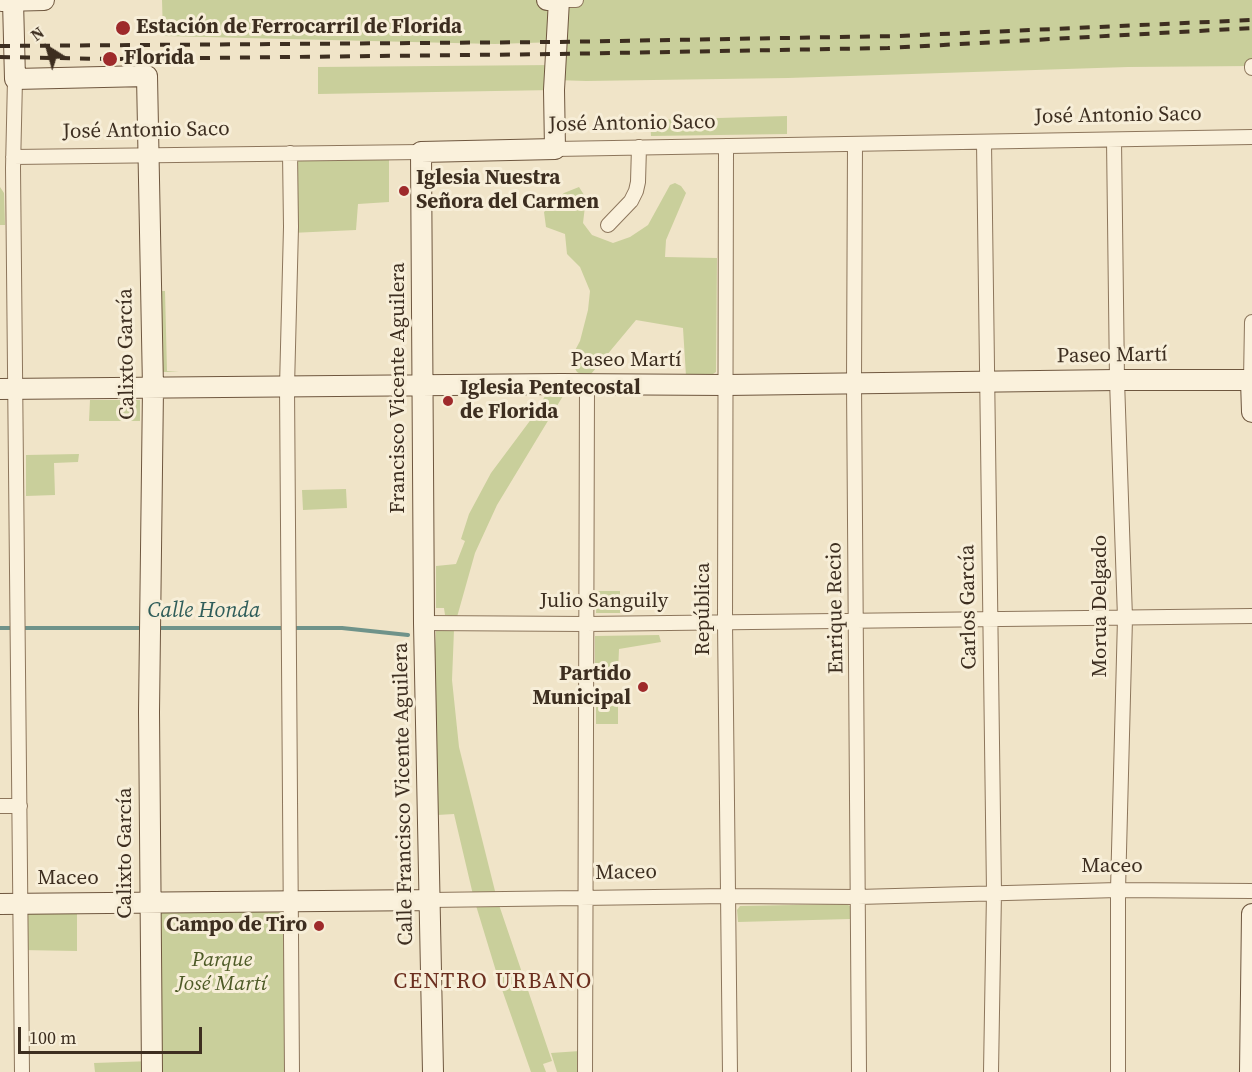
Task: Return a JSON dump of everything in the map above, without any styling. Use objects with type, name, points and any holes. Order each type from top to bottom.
[{"type":"street","points":[[22,1072],[18,615],[8,389],[9,164],[15,79],[7,1],[44,0]]},
{"type":"street","points":[[547,0],[576,0]]},
{"type":"street","points":[[555,149],[554,90],[559,0]]},
{"type":"street","name":"Calixto García","points":[[15,79],[147,76],[153,388],[149,712],[152,1072]]},
{"type":"street","name":"José Antonio Saco","points":[[9,164],[147,155],[1252,137]]},
{"type":"street","name":"Morua Delgado","points":[[1114,140],[1117,380],[1125,618],[1118,890],[1118,1072]]},
{"type":"street","name":"Carlos García","points":[[984,142],[994,892],[991,1072]]},
{"type":"street","name":"Enrique Recio","points":[[855,144],[854,383],[859,1072]]},
{"type":"street","name":"República","points":[[726,146],[725,622],[730,1072]]},
{"type":"street","points":[[608,225],[631,201],[636,191],[639,147]]},
{"type":"street","name":"Francisco Vicente Aguilera","points":[[421,152],[424,623]]},
{"type":"street","points":[[290,153],[291,226],[287,387],[292,1072]]},
{"type":"street","points":[[1252,322],[1252,412]]},
{"type":"street","name":"Paseo Martí","points":[[8,389],[1252,380]]},
{"type":"street","points":[[585,1072],[586,385]]},
{"type":"street","name":"Julio Sanguily","points":[[424,623],[586,624],[1252,616]]},
{"type":"street","name":"Calle Francisco Vicente Aguilera","points":[[424,623],[432,1072]]},
{"type":"street","points":[[0,806],[20,806]]},
{"type":"street","name":"Maceo","points":[[0,904],[729,896],[858,897],[1118,890],[1252,891]]},
{"type":"street","points":[[1250,1072],[1252,914]]},
{"type":"green space","points":[[162,0],[1252,0],[1252,66],[1128,67],[788,78],[555,80],[554,90],[318,94],[318,67],[554,65],[557,42],[495,44],[163,36]]},
{"type":"green space","points":[[787,116],[787,134],[651,136],[650,120]]},
{"type":"green space","points":[[389,152],[389,202],[358,204],[356,230],[291,233],[290,153]]},
{"type":"green space","points":[[675,183],[681,186],[686,193],[666,240],[665,257],[717,258],[716,372],[710,376],[686,376],[683,328],[636,320],[591,374],[582,375],[577,372],[570,360],[580,341],[590,291],[580,267],[567,254],[565,234],[546,227],[544,212],[564,193],[579,187],[586,198],[583,223],[592,235],[613,243],[630,237],[648,225],[670,185]]},
{"type":"green space","points":[[0,187],[4,193],[5,225],[0,225]]},
{"type":"green space","points":[[157,291],[165,291],[167,371],[179,372],[159,372]]},
{"type":"green space","points":[[548,391],[566,391],[497,505],[475,553],[457,617],[445,615],[444,608],[436,608],[436,566],[456,564],[465,541],[461,539],[469,514],[491,473],[532,418]]},
{"type":"green space","points":[[90,400],[140,400],[140,421],[89,421]]},
{"type":"green space","points":[[79,454],[78,462],[54,463],[55,495],[26,496],[26,455]]},
{"type":"green space","points":[[346,489],[347,508],[303,510],[302,490]]},
{"type":"green space","points":[[597,591],[620,591],[620,613],[596,613]]},
{"type":"green space","points":[[454,630],[452,680],[459,747],[497,899],[552,1061],[543,1064],[546,1072],[531,1072],[499,981],[474,899],[454,814],[437,815],[435,649],[436,631]]},
{"type":"green space","points":[[659,635],[661,642],[619,649],[618,673],[595,672],[595,636]]},
{"type":"green space","points":[[596,700],[618,700],[618,724],[596,724]]},
{"type":"green space","name":"Parque José Martí","points":[[292,901],[292,1072],[95,1072],[94,1063],[152,1061],[151,902]]},
{"type":"green space","points":[[21,904],[77,904],[77,951],[21,950]]},
{"type":"green space","points":[[846,904],[850,906],[850,919],[738,922],[737,910],[740,906]]},
{"type":"green space","points":[[580,1051],[580,1072],[557,1072],[551,1053]]},
{"type":"waterway","name":"Calle Honda","points":[[0,628],[14,628]]},
{"type":"waterway","name":"Calle Honda","points":[[22,628],[143,628]]},
{"type":"waterway","name":"Calle Honda","points":[[157,628],[342,628],[408,635]]},
{"type":"railway","points":[[0,46],[557,42],[898,36],[1252,20]]},
{"type":"railway","points":[[0,57],[110,59],[888,48],[1252,28]]},
{"type":"place","name":"Estación de Ferrocarril de Florida","points":[[123,28]]},
{"type":"place","name":"Florida","points":[[110,59]]},
{"type":"place","name":"Iglesia Nuestra Señora del Carmen","points":[[404,191]]},
{"type":"place","name":"Iglesia Pentecostal de Florida","points":[[448,401]]},
{"type":"place","name":"Partido Municipal","points":[[643,687]]},
{"type":"place","name":"Campo de Tiro","points":[[319,926]]},
{"type":"district","name":"CENTRO URBANO","points":[[493,982]]}]
